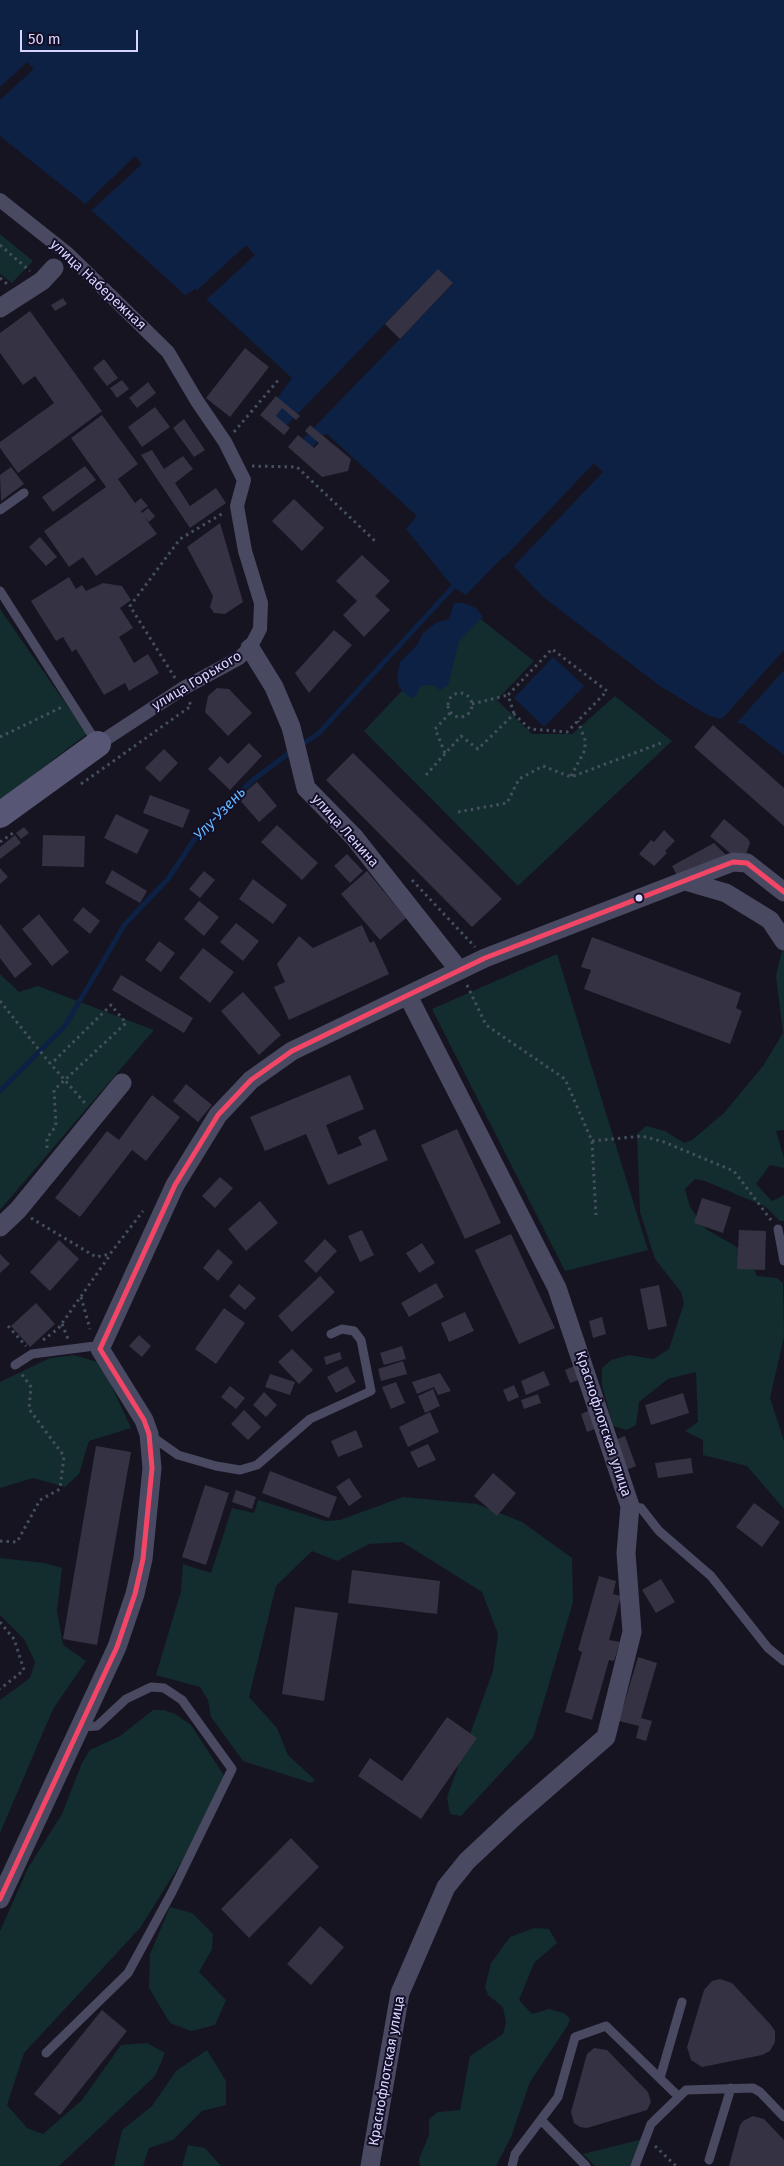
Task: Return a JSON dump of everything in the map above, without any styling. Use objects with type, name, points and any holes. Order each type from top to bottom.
[{"type":"main road","name":"улица Горького","points":[[0,815],[98,744]]},
{"type":"street","name":"улица Набережная","points":[[0,200],[68,254],[168,352],[197,402]]},
{"type":"street","points":[[0,308],[48,275],[68,254]]},
{"type":"street","name":"улица Горького","points":[[98,744],[182,689],[239,658],[250,648],[260,629],[261,603],[245,551],[237,506],[244,480],[225,442],[197,402]]},
{"type":"street","name":"улица Ленина","points":[[250,648],[274,687],[291,727],[297,760],[306,788],[354,837],[459,970]]},
{"type":"street","points":[[0,1899],[117,1647],[135,1594],[144,1559],[151,1477],[149,1434],[144,1420],[98,1348],[175,1185],[218,1115],[252,1080],[292,1051],[459,970],[733,862],[746,863],[784,892]]},
{"type":"street","points":[[685,881],[726,893],[770,920],[784,940]]},
{"type":"street","name":"Краснофлотская улица","points":[[370,2166],[400,1993],[446,1887],[467,1861],[515,1816],[606,1737],[632,1632],[626,1553],[630,1506],[557,1288],[408,996]]},
{"type":"street","points":[[0,1227],[18,1210],[122,1083]]},
{"type":"lane","points":[[0,510],[24,493]]},
{"type":"lane","points":[[0,591],[98,744]]},
{"type":"lane","points":[[778,1229],[784,1261]]},
{"type":"lane","points":[[149,1434],[178,1455],[216,1466],[240,1470],[257,1465],[310,1419],[370,1391],[361,1340],[354,1331],[342,1329],[331,1334]]},
{"type":"lane","points":[[15,1365],[32,1354],[98,1348]]},
{"type":"lane","points":[[630,1506],[641,1508],[659,1531],[711,1576],[768,1648],[784,1661]]},
{"type":"lane","points":[[46,2052],[128,1973],[172,1892],[232,1769],[182,1700],[164,1688],[151,1687],[126,1699],[97,1726],[80,1727]]},
{"type":"lane","points":[[660,2078],[682,2002]]},
{"type":"lane","points":[[512,2166],[515,2154],[558,2097],[575,2037],[606,2026],[678,2096]]},
{"type":"lane","points":[[710,2160],[730,2088]]},
{"type":"lane","points":[[636,2166],[651,2124],[686,2090],[753,2088],[760,2092],[784,2117]]},
{"type":"lane","points":[[541,2120],[586,2166]]},
{"type":"path","points":[[0,245],[48,275]]},
{"type":"path","points":[[225,442],[280,378]]},
{"type":"path","points":[[237,465],[296,467],[375,541]]},
{"type":"path","points":[[182,689],[130,606],[180,539],[237,506]]},
{"type":"path","points":[[472,704],[508,695],[552,649],[607,691],[567,732],[530,729],[514,714],[508,695]]},
{"type":"path","points":[[457,693],[468,695],[472,704],[469,714],[462,718],[450,712],[448,703],[457,693]]},
{"type":"path","points":[[0,737],[71,702]]},
{"type":"path","points":[[445,753],[435,729],[450,712]]},
{"type":"path","points":[[426,775],[461,736],[478,749],[514,714]]},
{"type":"path","points":[[571,777],[585,750],[585,740],[578,721]]},
{"type":"path","points":[[458,812],[507,803],[519,779],[544,766],[571,777],[661,743]]},
{"type":"path","points":[[459,970],[486,1024],[565,1079],[592,1141],[596,1216]]},
{"type":"path","points":[[0,1000],[49,1063],[95,1115]]},
{"type":"path","points":[[46,1176],[47,1138],[56,1126],[54,1090],[126,1023],[111,1005],[49,1063]]},
{"type":"path","points":[[592,1141],[642,1136],[664,1142],[734,1171],[778,1229]]},
{"type":"path","points":[[18,1210],[96,1257]]},
{"type":"path","points":[[58,1329],[110,1254]]},
{"type":"path","points":[[81,1296],[98,1348]]},
{"type":"path","points":[[8,1326],[30,1350]]},
{"type":"path","points":[[0,1541],[17,1542],[40,1500],[60,1489],[64,1456],[29,1409],[31,1387],[15,1365]]},
{"type":"path","points":[[0,1622],[14,1639],[24,1670],[0,1689]]},
{"type":"path","points":[[648,2150],[651,2142],[676,2166]]},
{"type":"green space","points":[[0,234],[33,261],[12,283],[0,274]]},
{"type":"green space","points":[[0,609],[87,734],[0,800]]},
{"type":"green space","points":[[474,614],[534,661],[497,700],[532,734],[572,734],[615,696],[672,741],[518,886],[364,731]]},
{"type":"green space","points":[[782,950],[784,952],[784,1130],[776,1131],[784,1158],[784,1168],[770,1165],[756,1184],[772,1201],[784,1195],[784,1221],[780,1221],[766,1207],[705,1181],[695,1179],[685,1189],[690,1207],[706,1229],[747,1253],[757,1276],[777,1278],[783,1283],[784,1337],[770,1398],[784,1441],[784,1509],[747,1466],[703,1455],[703,1440],[685,1431],[698,1422],[696,1372],[668,1379],[639,1402],[636,1425],[627,1430],[613,1426],[602,1385],[602,1368],[611,1360],[629,1355],[653,1359],[669,1349],[684,1303],[681,1292],[655,1259],[640,1212],[637,1134],[646,1126],[665,1131],[684,1143],[692,1140],[724,1113],[763,1066],[783,1033],[776,976]]},
{"type":"green space","points":[[557,954],[648,1250],[565,1271],[432,1009]]},
{"type":"green space","points":[[0,974],[19,992],[38,986],[154,1030],[0,1210]]},
{"type":"green space","points":[[74,1355],[101,1363],[131,1428],[89,1441],[79,1474],[65,1487],[33,1478],[0,1488],[0,1382],[50,1358]]},
{"type":"green space","points":[[403,1497],[477,1504],[522,1522],[572,1558],[573,1602],[533,1738],[461,1816],[450,1814],[447,1797],[493,1671],[498,1634],[482,1592],[402,1542],[369,1544],[337,1561],[312,1551],[276,1586],[249,1697],[277,1728],[288,1755],[315,1780],[311,1783],[243,1761],[211,1717],[208,1700],[200,1687],[156,1675],[181,1591],[183,1564],[211,1573],[232,1508],[254,1513],[258,1500],[326,1521],[340,1520]]},
{"type":"green space","points":[[0,1558],[45,1563],[62,1568],[57,1611],[63,1645],[86,1661],[53,1709],[0,1833],[0,1700],[30,1678],[35,1662],[24,1639],[0,1615]]},
{"type":"green space","points":[[153,1710],[164,1710],[175,1714],[191,1725],[225,1777],[219,1802],[140,1928],[24,2053],[7,2105],[27,2128],[43,2134],[82,2100],[121,2045],[147,2043],[165,2053],[155,2076],[59,2166],[0,2166],[0,1931],[28,1868],[62,1814],[82,1763],[90,1750],[120,1736]]},
{"type":"green space","points":[[170,1907],[192,1913],[213,1934],[212,1949],[199,1972],[226,2000],[215,2025],[191,2031],[170,2023],[149,1988],[150,1954]]},
{"type":"green space","points":[[534,1928],[549,1929],[557,1943],[534,1963],[519,2000],[532,2014],[549,2009],[564,2013],[570,2019],[568,2025],[530,2082],[511,2137],[496,2166],[420,2166],[419,2159],[429,2135],[429,2119],[438,2112],[460,2110],[470,2056],[503,2034],[506,2023],[503,2007],[488,1995],[485,1987],[491,1963],[510,1937]]},
{"type":"green space","points":[[207,2050],[226,2081],[226,2105],[202,2111],[173,2140],[149,2148],[143,2166],[114,2166],[122,2130],[152,2106],[176,2071]]},
{"type":"green space","points":[[643,2139],[631,2166],[595,2166],[583,2154]]},
{"type":"green space","points":[[188,2145],[205,2148],[221,2166],[182,2166]]},
{"type":"water","points":[[0,0],[784,0],[784,755],[743,724],[709,716],[660,686],[543,597],[504,556],[466,595],[453,587],[406,529],[417,516],[326,433],[310,450],[268,411],[292,378],[195,289],[185,295],[79,199],[0,136]]},
{"type":"water","points":[[454,603],[464,603],[476,608],[483,617],[459,641],[448,685],[440,690],[433,685],[425,685],[419,688],[417,695],[412,698],[399,687],[397,676],[400,662],[417,645],[423,633],[437,622],[449,619]]},
{"type":"water","points":[[553,657],[584,686],[544,727],[514,698]]},
{"type":"pier","points":[[27,62],[34,69],[0,100],[0,87]]},
{"type":"pier","points":[[135,156],[142,164],[90,212],[83,206]]},
{"type":"pier","points":[[246,245],[255,255],[205,301],[194,293]]},
{"type":"pier","points":[[438,269],[453,284],[299,443],[283,429]]},
{"type":"pier","points":[[594,463],[603,472],[512,568],[504,559],[479,584]]},
{"type":"pier","points":[[784,650],[784,670],[735,725],[720,721]]},
{"type":"building","points":[[438,269],[453,283],[400,339],[385,324]]},
{"type":"building","points":[[63,298],[67,304],[55,311],[51,305]]},
{"type":"building","points":[[30,311],[102,411],[18,473],[0,448],[0,442],[54,403],[35,376],[23,385],[0,353],[0,333]]},
{"type":"building","points":[[245,348],[269,367],[230,417],[206,398]]},
{"type":"building","points":[[104,359],[118,378],[107,386],[93,368]]},
{"type":"building","points":[[122,380],[129,389],[117,398],[110,388]]},
{"type":"building","points":[[148,382],[156,393],[137,408],[129,398]]},
{"type":"building","points":[[276,396],[300,416],[296,420],[282,408],[276,416],[290,428],[284,435],[260,415]]},
{"type":"building","points":[[155,407],[170,427],[142,447],[128,427]]},
{"type":"building","points":[[102,415],[138,464],[118,479],[135,503],[141,498],[148,506],[141,511],[142,513],[148,508],[155,516],[149,522],[145,518],[157,534],[96,576],[83,557],[69,567],[44,531],[106,487],[71,438]]},
{"type":"building","points":[[184,419],[205,450],[194,457],[173,428]]},
{"type":"building","points":[[310,425],[351,459],[348,471],[322,477],[288,447],[298,435],[314,448],[319,443],[305,431]]},
{"type":"building","points":[[152,450],[164,469],[183,456],[193,469],[175,483],[190,506],[216,488],[226,503],[190,528],[141,455]]},
{"type":"building","points":[[85,466],[96,480],[53,512],[42,497]]},
{"type":"building","points":[[11,467],[24,484],[1,501],[0,475]]},
{"type":"building","points":[[294,499],[324,528],[302,551],[272,521]]},
{"type":"building","points":[[220,523],[243,602],[225,614],[214,613],[210,607],[213,596],[187,547]]},
{"type":"building","points":[[40,537],[57,557],[46,566],[29,547]]},
{"type":"building","points":[[362,555],[390,581],[375,596],[390,610],[364,637],[343,615],[357,601],[336,581]]},
{"type":"building","points":[[69,577],[76,589],[82,585],[86,591],[103,583],[122,586],[131,600],[120,608],[133,628],[119,637],[134,663],[148,654],[159,673],[129,691],[125,683],[104,695],[76,649],[72,652],[63,637],[56,641],[31,601]]},
{"type":"building","points":[[334,630],[352,645],[309,693],[295,673]]},
{"type":"building","points":[[217,688],[229,689],[252,713],[228,736],[205,712],[208,696]]},
{"type":"building","points":[[713,725],[784,788],[784,826],[694,747]]},
{"type":"building","points":[[249,743],[262,756],[230,790],[208,769],[220,756],[228,764]]},
{"type":"building","points":[[164,749],[178,763],[160,782],[145,768]]},
{"type":"building","points":[[353,753],[502,899],[472,927],[326,780]]},
{"type":"building","points":[[257,782],[277,806],[259,822],[238,798]]},
{"type":"building","points":[[150,795],[190,810],[183,828],[143,813]]},
{"type":"building","points":[[116,814],[149,830],[137,854],[104,838]]},
{"type":"building","points":[[724,819],[748,839],[750,843],[746,854],[741,856],[730,853],[710,836]]},
{"type":"building","points":[[277,825],[318,863],[302,880],[261,842]]},
{"type":"building","points":[[24,827],[29,833],[21,839],[16,833]]},
{"type":"building","points":[[664,830],[675,841],[665,851],[667,853],[654,866],[639,854],[651,840],[654,842]]},
{"type":"building","points":[[15,835],[21,843],[0,859],[0,847]]},
{"type":"building","points":[[43,835],[85,836],[84,867],[42,866]]},
{"type":"building","points":[[714,843],[726,855],[680,881],[672,866]]},
{"type":"building","points":[[347,854],[363,871],[350,883],[334,866]]},
{"type":"building","points":[[0,868],[8,877],[0,884]]},
{"type":"building","points":[[112,870],[147,891],[140,903],[105,883]]},
{"type":"building","points":[[204,871],[215,880],[200,898],[189,889]]},
{"type":"building","points":[[367,871],[406,918],[380,940],[341,894]]},
{"type":"building","points":[[253,879],[287,905],[273,924],[239,899]]},
{"type":"building","points":[[199,901],[219,917],[204,936],[184,919]]},
{"type":"building","points":[[83,907],[100,921],[90,934],[73,920]]},
{"type":"building","points":[[39,914],[69,952],[52,966],[22,929]]},
{"type":"building","points":[[236,923],[259,941],[243,961],[220,942]]},
{"type":"building","points":[[0,924],[32,964],[15,978],[0,958]]},
{"type":"building","points":[[362,925],[370,943],[374,941],[389,974],[289,1020],[274,987],[285,982],[277,964],[299,936],[313,948]]},
{"type":"building","points":[[592,937],[741,993],[736,1008],[742,1011],[730,1044],[584,989],[591,970],[581,967]]},
{"type":"building","points":[[159,941],[175,953],[161,972],[145,960]]},
{"type":"building","points":[[203,948],[234,972],[210,1003],[179,978]]},
{"type":"building","points":[[121,975],[193,1018],[184,1033],[112,990]]},
{"type":"building","points":[[243,992],[281,1035],[259,1055],[221,1011]]},
{"type":"building","points":[[350,1075],[364,1109],[326,1125],[338,1155],[362,1145],[358,1137],[375,1129],[388,1160],[328,1185],[306,1134],[265,1151],[250,1117]]},
{"type":"building","points":[[186,1084],[212,1105],[198,1122],[173,1101]]},
{"type":"building","points":[[152,1095],[180,1117],[146,1161],[132,1150],[80,1217],[55,1198],[107,1131],[119,1140]]},
{"type":"building","points":[[457,1129],[501,1223],[465,1239],[421,1145]]},
{"type":"building","points":[[220,1177],[233,1188],[215,1208],[202,1196]]},
{"type":"building","points":[[702,1198],[731,1207],[723,1233],[694,1223]]},
{"type":"building","points":[[260,1201],[278,1223],[246,1251],[228,1229]]},
{"type":"building","points":[[362,1230],[374,1255],[360,1262],[348,1236]]},
{"type":"building","points":[[739,1230],[766,1231],[765,1270],[737,1269]]},
{"type":"building","points":[[511,1234],[555,1328],[519,1344],[475,1250]]},
{"type":"building","points":[[325,1239],[337,1251],[316,1273],[304,1261]]},
{"type":"building","points":[[59,1240],[79,1259],[50,1291],[30,1272]]},
{"type":"building","points":[[422,1243],[435,1263],[419,1273],[406,1253]]},
{"type":"building","points":[[218,1249],[233,1262],[218,1281],[203,1268]]},
{"type":"building","points":[[0,1254],[10,1264],[0,1273]]},
{"type":"building","points":[[320,1276],[335,1292],[292,1332],[278,1316]]},
{"type":"building","points":[[436,1283],[444,1297],[409,1317],[401,1303]]},
{"type":"building","points":[[239,1284],[256,1298],[245,1310],[229,1296]]},
{"type":"building","points":[[659,1285],[667,1326],[648,1330],[640,1289]]},
{"type":"building","points":[[36,1303],[55,1324],[30,1347],[11,1326]]},
{"type":"building","points":[[224,1308],[245,1323],[216,1364],[195,1349]]},
{"type":"building","points":[[465,1312],[474,1331],[449,1342],[441,1323]]},
{"type":"building","points":[[602,1317],[606,1334],[593,1338],[589,1321]]},
{"type":"building","points":[[139,1335],[151,1346],[142,1357],[129,1346]]},
{"type":"building","points":[[402,1346],[406,1359],[384,1365],[380,1353]]},
{"type":"building","points":[[292,1349],[313,1370],[299,1384],[278,1362]]},
{"type":"building","points":[[340,1352],[342,1359],[326,1365],[324,1357]]},
{"type":"building","points":[[403,1361],[407,1374],[381,1381],[378,1369]]},
{"type":"building","points":[[579,1364],[584,1378],[570,1383],[565,1370]]},
{"type":"building","points":[[347,1366],[356,1382],[336,1393],[327,1377]]},
{"type":"building","points":[[544,1371],[550,1385],[526,1395],[521,1381]]},
{"type":"building","points":[[440,1373],[451,1391],[438,1395],[434,1387],[417,1394],[412,1382]]},
{"type":"building","points":[[270,1374],[295,1382],[290,1395],[265,1387]]},
{"type":"building","points":[[396,1382],[405,1403],[391,1409],[382,1387]]},
{"type":"building","points":[[514,1385],[519,1397],[508,1402],[503,1390]]},
{"type":"building","points":[[230,1386],[245,1398],[236,1409],[221,1397]]},
{"type":"building","points":[[433,1389],[440,1406],[425,1413],[418,1396]]},
{"type":"building","points":[[264,1392],[277,1405],[266,1417],[253,1405]]},
{"type":"building","points":[[683,1393],[689,1413],[651,1425],[645,1405]]},
{"type":"building","points":[[538,1394],[541,1403],[524,1409],[521,1400]]},
{"type":"building","points":[[593,1409],[600,1427],[587,1432],[581,1414]]},
{"type":"building","points":[[244,1410],[261,1427],[248,1440],[231,1424]]},
{"type":"building","points":[[430,1412],[439,1432],[408,1447],[399,1427]]},
{"type":"building","points":[[356,1430],[363,1447],[338,1457],[331,1441]]},
{"type":"building","points":[[625,1436],[636,1466],[626,1470],[615,1440]]},
{"type":"building","points":[[428,1444],[436,1460],[418,1468],[410,1452]]},
{"type":"building","points":[[96,1446],[131,1452],[97,1645],[63,1639]]},
{"type":"building","points":[[691,1458],[693,1473],[658,1478],[655,1463]]},
{"type":"building","points":[[270,1471],[337,1497],[329,1518],[262,1493]]},
{"type":"building","points":[[493,1473],[516,1493],[497,1516],[474,1496]]},
{"type":"building","points":[[349,1478],[362,1497],[349,1506],[336,1487]]},
{"type":"building","points":[[205,1485],[229,1493],[206,1565],[182,1557]]},
{"type":"building","points":[[236,1490],[256,1497],[252,1509],[232,1502]]},
{"type":"building","points":[[754,1503],[780,1522],[762,1547],[736,1527]]},
{"type":"building","points":[[352,1570],[440,1581],[437,1614],[348,1603]]},
{"type":"building","points":[[599,1576],[616,1581],[613,1594],[621,1596],[609,1640],[620,1642],[614,1661],[609,1660],[592,1720],[565,1712],[582,1652],[578,1650]]},
{"type":"building","points":[[661,1579],[675,1602],[656,1613],[642,1590]]},
{"type":"building","points":[[295,1607],[338,1613],[324,1701],[282,1694]]},
{"type":"building","points":[[638,1657],[657,1663],[641,1718],[652,1721],[646,1741],[636,1738],[639,1726],[619,1721]]},
{"type":"building","points":[[447,1717],[477,1738],[421,1819],[358,1776],[370,1758],[402,1781]]},
{"type":"building","points":[[291,1838],[319,1867],[249,1938],[221,1909]]},
{"type":"building","points":[[320,1926],[344,1947],[311,1985],[287,1964]]},
{"type":"building","points":[[720,1979],[732,1983],[770,2024],[775,2031],[775,2042],[770,2051],[762,2055],[702,2067],[691,2060],[687,2047],[704,1990],[712,1981]]},
{"type":"building","points":[[102,2010],[127,2031],[60,2115],[34,2094]]},
{"type":"building","points":[[594,2048],[607,2050],[648,2092],[651,2102],[647,2110],[587,2128],[580,2127],[574,2123],[571,2112],[587,2054]]},
{"type":"building","points":[[753,2116],[764,2119],[784,2140],[784,2166],[729,2166],[740,2125],[743,2121]]},
{"type":"waterway","name":"Улу-Узень","points":[[301,745],[318,734],[453,587]]},
{"type":"waterway","name":"Улу-Узень","points":[[0,1091],[65,1026],[125,924],[168,879],[198,834],[253,780],[293,750]]},
{"type":"transit line","points":[[0,1899],[117,1647],[135,1594],[143,1559],[152,1468],[149,1434],[144,1420],[100,1349],[175,1185],[218,1115],[251,1080],[292,1051],[485,958],[733,862],[747,863],[784,892]]}]
